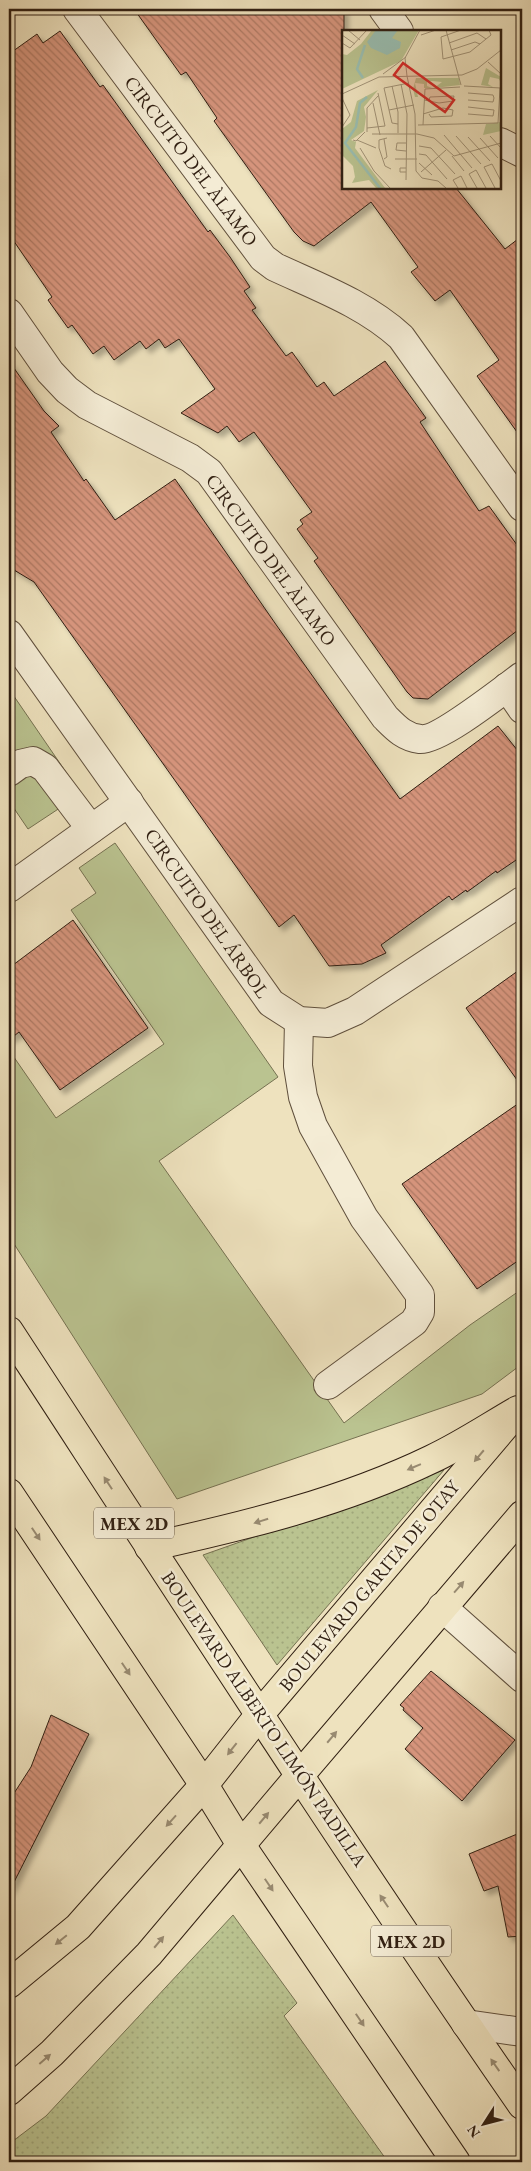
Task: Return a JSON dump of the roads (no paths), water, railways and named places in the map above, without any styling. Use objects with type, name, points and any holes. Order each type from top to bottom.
[{"type":"main road","name":"BOULEVARD ALBERTO LIMÓN PADILLA","points":[[9,1331],[300,1775],[522,2105]]},
{"type":"main road","points":[[150,1547],[248,1525],[359,1490],[432,1459],[520,1408]]},
{"type":"main road","name":"BOULEVARD GARITA DE OTAY","points":[[9,1984],[78,1927],[204,1785],[260,1714],[520,1408]]},
{"type":"main road","points":[[9,1493],[204,1785],[241,1845],[456,2162]]},
{"type":"main road","points":[[9,2091],[52,2053],[149,1954],[522,1515]]},
{"type":"street","name":"CIRCUITO DEL ÀLAMO","points":[[77,9],[263,258],[276,267],[365,310],[384,321],[401,337],[522,507]]},
{"type":"street","points":[[383,9],[398,30]]},
{"type":"street","points":[[501,142],[522,153]]},
{"type":"street","name":"CIRCUITO DEL ÀLAMO","points":[[9,313],[50,372],[67,390],[87,405],[190,458],[209,472],[385,717],[403,734],[423,739],[445,730],[514,681],[522,710]]},
{"type":"street","name":"CIRCUITO DEL ÁRBOL","points":[[9,634],[271,1003],[299,1021],[328,1023],[355,1011],[522,901]]},
{"type":"street","points":[[9,772],[20,764],[33,761],[45,768],[91,829]]},
{"type":"street","points":[[9,888],[129,802]]},
{"type":"street","points":[[299,1021],[298,1066],[303,1097],[314,1126],[364,1218],[420,1295],[420,1312],[414,1322],[328,1385]]},
{"type":"street","points":[[442,1607],[522,1678]]},
{"type":"street","points":[[466,2024],[522,2032]]}]
